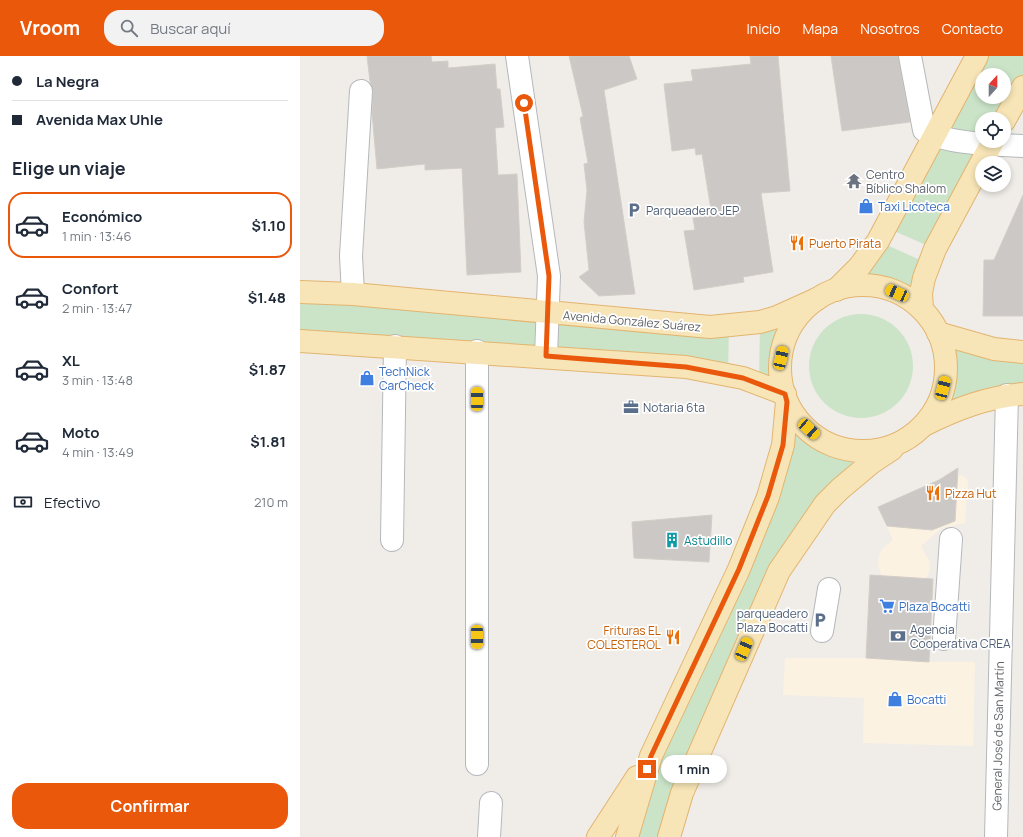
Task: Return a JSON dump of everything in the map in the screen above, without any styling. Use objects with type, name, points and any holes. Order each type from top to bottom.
[{"type":"main road","points":[[598,837],[651,756],[739,569],[768,496],[783,445],[786,398],[781,377],[781,358],[791,326],[802,312],[827,294],[860,266],[878,241],[977,56]]},
{"type":"main road","points":[[1009,112],[1023,87]]},
{"type":"main road","points":[[922,310],[921,293],[929,264],[947,225],[989,148]]},
{"type":"main road","points":[[669,837],[682,793],[779,571],[830,499],[871,463],[929,420],[940,400],[946,378],[946,358],[938,332],[922,310],[908,298],[886,288],[862,285],[827,294]]},
{"type":"main road","name":"Avenida González Suárez","points":[[300,292],[353,294],[710,327],[760,322],[777,317],[827,294]]},
{"type":"main road","points":[[938,332],[994,349],[1023,352]]},
{"type":"main road","points":[[300,340],[546,356],[686,367],[743,378],[786,398],[799,420],[819,438],[842,448],[861,451],[878,449],[895,444],[954,411],[979,401],[1015,394]]},
{"type":"main road","points":[[627,837],[651,756]]},
{"type":"street","points":[[517,56],[549,276],[546,313],[546,356]]},
{"type":"street","points":[[910,56],[924,130],[934,136],[975,141]]},
{"type":"street","points":[[353,294],[351,256],[361,91]]},
{"type":"street","points":[[1011,145],[1023,146]]},
{"type":"street","points":[[392,540],[395,346]]},
{"type":"street","points":[[477,352],[477,764]]},
{"type":"street","name":"General José de San Martín","points":[[996,837],[1015,394]]},
{"type":"street","points":[[944,639],[951,539]]},
{"type":"street","points":[[822,631],[829,589]]},
{"type":"street","points":[[489,837],[491,803]]},
{"type":"shaded area","points":[[962,475],[968,480],[965,523],[942,528],[921,546],[929,560],[930,569],[926,579],[933,579],[929,662],[975,662],[973,746],[863,743],[864,698],[783,695],[785,658],[866,658],[870,575],[882,577],[878,565],[879,555],[882,549],[893,540],[885,522],[940,481]]},
{"type":"green space","points":[[977,56],[1023,56],[1023,87],[1008,112],[975,112],[975,148],[979,148],[935,249],[885,227]]},
{"type":"green space","points":[[878,241],[929,264],[922,309],[901,295],[882,288],[861,287],[836,290]]},
{"type":"green space","points":[[300,292],[729,326],[728,375],[300,341]]},
{"type":"green space","points":[[802,312],[785,340],[781,359],[782,378],[787,396],[796,413],[808,427],[823,439],[840,446],[858,450],[882,448],[912,436],[871,463],[779,571],[669,837],[627,837],[739,569],[785,394],[759,384],[760,322]]},
{"type":"green space","points":[[861,314],[881,318],[898,329],[909,346],[913,366],[909,386],[898,403],[881,414],[861,418],[841,414],[824,403],[813,386],[809,366],[813,346],[824,329],[841,318]]},
{"type":"green space","points":[[943,345],[1023,352],[1023,394],[929,420],[938,402],[944,384],[946,366]]},
{"type":"building","points":[[367,56],[431,56],[432,62],[448,61],[448,68],[495,64],[497,89],[500,89],[504,127],[495,128],[498,175],[517,174],[521,272],[467,275],[462,168],[425,170],[425,164],[377,169],[372,113],[373,91],[370,82]]},
{"type":"building","points":[[569,56],[629,56],[637,79],[604,90],[635,294],[599,296],[579,277],[589,270],[584,222],[587,190],[584,164],[588,163],[580,118],[583,116]]},
{"type":"building","points":[[750,56],[778,56],[790,191],[761,193],[773,272],[743,277],[744,282],[694,290],[684,231],[695,230],[693,218],[712,216],[702,154],[696,155],[695,148],[672,151],[664,84],[693,81],[691,70],[751,64]]},
{"type":"building","points":[[831,56],[898,56],[910,122],[842,131]]},
{"type":"building","points":[[1023,195],[1023,316],[983,316],[984,260],[994,260]]},
{"type":"building","name":"Pizza Hut","points":[[958,468],[955,521],[932,530],[887,526],[878,507],[939,480]]},
{"type":"building","name":"Astudillo","points":[[712,515],[709,562],[634,558],[632,522]]},
{"type":"building","points":[[870,575],[933,579],[929,662],[866,658]]},
{"type":"place","name":"Centro Bíblico Shalom","points":[[854,181]]},
{"type":"place","name":"Taxi Licoteca","points":[[866,206]]},
{"type":"place","name":"Parqueadero JEP","points":[[634,210]]},
{"type":"place","name":"Puerto Pirata","points":[[797,243]]},
{"type":"place","name":"TechNick CarCheck","points":[[367,378]]},
{"type":"place","name":"Notaria 6ta","points":[[631,407]]},
{"type":"place","name":"Pizza Hut","points":[[933,493]]},
{"type":"place","name":"Astudillo","points":[[672,540]]},
{"type":"place","name":"Plaza Bocatti","points":[[887,606]]},
{"type":"place","name":"parqueadero Plaza Bocatti","points":[[820,620]]},
{"type":"place","name":"Agencia Cooperativa CREA","points":[[898,636]]},
{"type":"place","name":"Frituras EL COLESTEROL","points":[[673,637]]},
{"type":"place","name":"Bocatti","points":[[895,699]]},
{"type":"route","points":[[524,103],[549,276],[546,313],[546,356],[686,367],[743,378],[785,394],[787,402],[783,445],[768,496],[739,569],[651,756],[647,769]]}]
